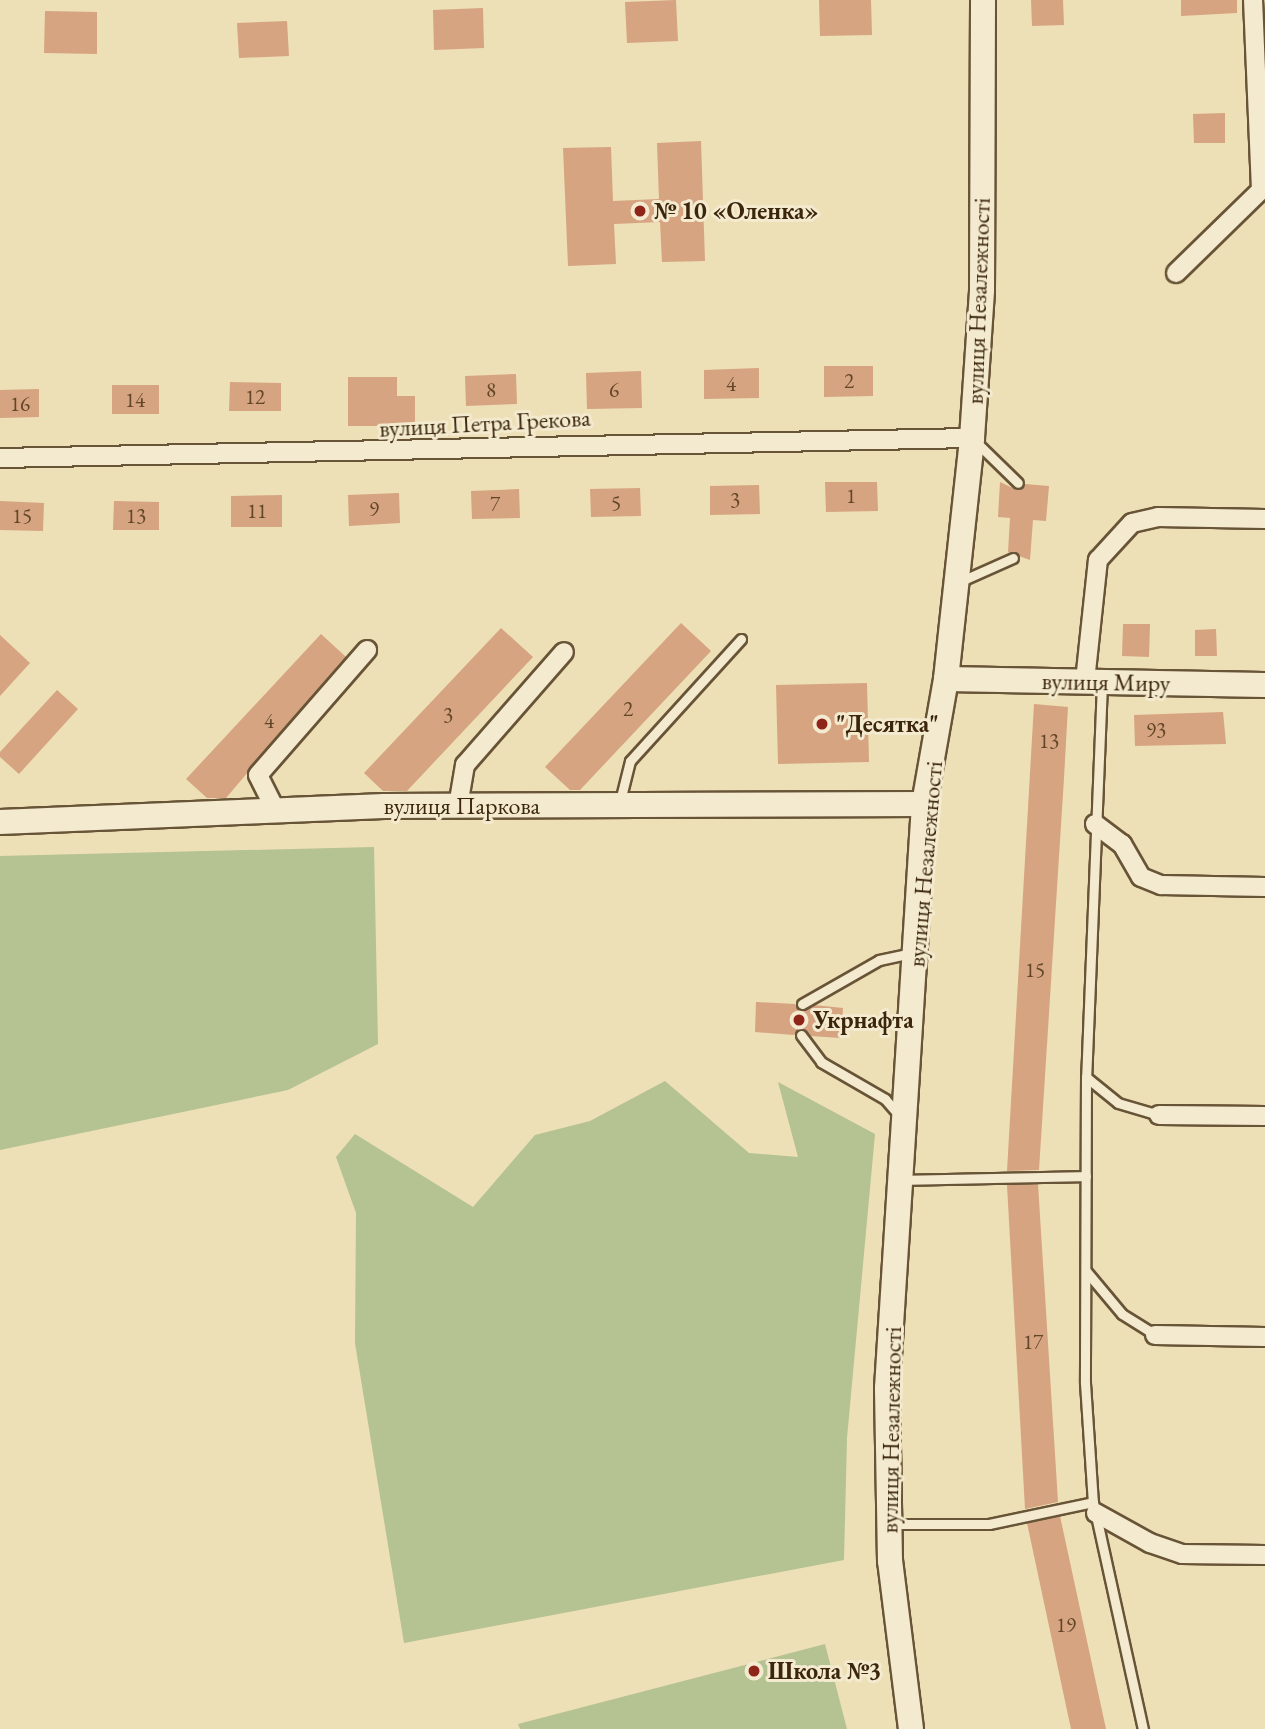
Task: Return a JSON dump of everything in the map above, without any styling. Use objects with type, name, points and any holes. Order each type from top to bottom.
[{"type":"main road","name":"вулиця Незалежності","points":[[911,1729],[904,1699],[890,1524],[887,1388],[918,952],[924,804],[946,679],[972,438],[982,290],[983,0]]},
{"type":"main road","name":"вулиця Миру","points":[[946,679],[1265,685]]},
{"type":"main road","name":"вулиця Паркова","points":[[0,822],[458,806],[924,804]]},
{"type":"street","points":[[1176,273],[1261,190],[1253,0]]},
{"type":"street","name":"вулиця Петра Грекова","points":[[0,458],[972,438]]},
{"type":"street","points":[[1093,681],[1098,560],[1132,523],[1158,517],[1265,519]]},
{"type":"street","points":[[276,811],[258,775],[367,650]]},
{"type":"street","points":[[458,806],[465,765],[564,652]]},
{"type":"street","points":[[1095,824],[1122,844],[1141,877],[1161,885],[1265,887]]},
{"type":"street","points":[[1159,1115],[1265,1116]]},
{"type":"street","points":[[1155,1335],[1265,1336]]},
{"type":"street","points":[[1094,1507],[1150,1543],[1182,1553],[1265,1555]]},
{"type":"lane","points":[[972,438],[1018,483]]},
{"type":"lane","points":[[957,583],[1013,558]]},
{"type":"lane","points":[[618,807],[630,761],[741,639]]},
{"type":"lane","points":[[1093,681],[1095,824],[1086,1077],[1085,1383],[1094,1507],[1143,1729]]},
{"type":"lane","points":[[802,1004],[879,960],[918,952]]},
{"type":"lane","points":[[801,1035],[821,1062],[885,1100],[906,1122]]},
{"type":"lane","points":[[1086,1077],[1118,1103],[1159,1115]]},
{"type":"lane","points":[[901,1181],[1086,1176]]},
{"type":"lane","points":[[1086,1271],[1122,1314],[1155,1335]]},
{"type":"lane","points":[[890,1524],[989,1524],[1094,1507]]},
{"type":"green space","points":[[374,847],[378,1044],[288,1090],[0,1150],[0,856]]},
{"type":"green space","points":[[665,1081],[749,1153],[798,1157],[778,1082],[875,1134],[847,1438],[844,1560],[404,1643],[355,1343],[356,1213],[336,1157],[355,1134],[473,1207],[535,1135],[590,1121]]},
{"type":"green space","points":[[825,1644],[847,1729],[520,1729],[518,1724]]},
{"type":"building","points":[[676,0],[678,41],[627,43],[625,2]]},
{"type":"building","points":[[819,0],[871,0],[872,35],[820,36]]},
{"type":"building","points":[[1031,0],[1063,0],[1064,25],[1032,26]]},
{"type":"building","points":[[1181,0],[1237,0],[1237,13],[1181,16]]},
{"type":"building","points":[[483,8],[484,48],[434,50],[433,10]]},
{"type":"building","points":[[45,11],[97,12],[97,54],[44,53]]},
{"type":"building","points":[[287,21],[289,56],[239,58],[237,23]]},
{"type":"building","points":[[1225,113],[1225,143],[1194,143],[1193,114]]},
{"type":"building","points":[[701,141],[705,261],[662,262],[660,222],[614,224],[616,264],[568,266],[563,148],[611,147],[613,201],[659,199],[657,143]]},
{"type":"building","points":[[824,366],[873,366],[873,396],[824,397]]},
{"type":"building","points":[[759,368],[759,398],[704,399],[704,370]]},
{"type":"building","points":[[641,371],[642,408],[587,409],[586,373]]},
{"type":"building","points":[[516,374],[517,404],[466,406],[465,376]]},
{"type":"building","points":[[348,377],[397,377],[397,396],[415,396],[415,426],[348,426]]},
{"type":"building","points":[[230,382],[281,383],[281,411],[229,411]]},
{"type":"building","points":[[112,385],[159,385],[159,414],[112,414]]},
{"type":"building","points":[[39,389],[39,417],[0,418],[0,390]]},
{"type":"building","points":[[825,482],[877,482],[878,511],[826,512]]},
{"type":"building","points":[[1000,482],[1017,490],[1025,484],[1049,486],[1046,521],[1033,520],[1030,560],[1008,552],[1010,518],[998,517]]},
{"type":"building","points":[[759,485],[760,514],[710,515],[710,486]]},
{"type":"building","points":[[640,488],[641,516],[591,517],[590,489]]},
{"type":"building","points":[[519,489],[520,518],[472,519],[471,491]]},
{"type":"building","points":[[399,493],[400,523],[349,526],[348,495]]},
{"type":"building","points":[[282,495],[282,527],[231,527],[231,496]]},
{"type":"building","points":[[0,501],[44,503],[43,531],[0,530]]},
{"type":"building","points":[[114,501],[159,502],[159,530],[113,530]]},
{"type":"building","points":[[681,623],[711,651],[580,790],[570,790],[545,767]]},
{"type":"building","points":[[1123,624],[1150,624],[1149,657],[1122,656]]},
{"type":"building","points":[[501,628],[533,657],[407,791],[383,791],[364,773]]},
{"type":"building","points":[[1216,629],[1217,656],[1195,656],[1195,630]]},
{"type":"building","points":[[321,634],[346,657],[226,798],[207,798],[186,779]]},
{"type":"building","points":[[0,635],[30,663],[0,696]]},
{"type":"building","name":"\"Десятка\"","points":[[867,683],[869,762],[778,764],[776,685]]},
{"type":"building","points":[[57,690],[78,709],[19,774],[0,757],[0,752]]},
{"type":"building","points":[[1034,704],[1068,707],[1064,778],[1039,1170],[1007,1171]]},
{"type":"building","points":[[1223,712],[1226,744],[1135,746],[1134,715]]},
{"type":"building","name":"Укрнафта","points":[[756,1002],[795,1004],[801,1011],[814,1005],[843,1008],[841,1038],[810,1036],[801,1028],[794,1035],[755,1032]]},
{"type":"building","points":[[1038,1184],[1058,1502],[1025,1509],[1007,1185]]},
{"type":"building","points":[[1060,1516],[1106,1729],[1071,1729],[1027,1523]]},
{"type":"place","name":"№ 10 «Оленка»","points":[[640,211]]},
{"type":"place","name":"\"Десятка\"","points":[[822,724]]},
{"type":"place","name":"Укрнафта","points":[[799,1020]]},
{"type":"place","name":"Школа №3","points":[[754,1671]]}]
